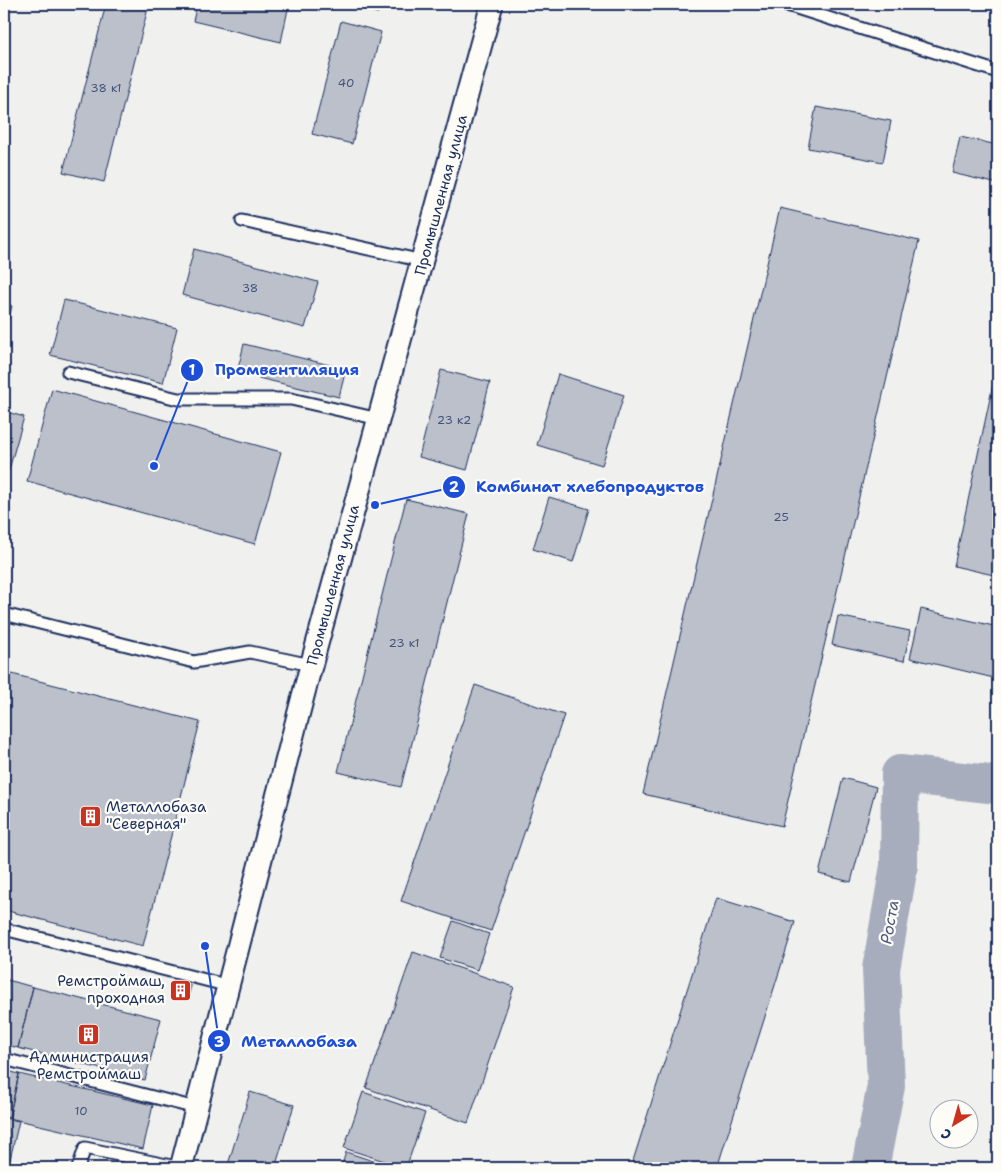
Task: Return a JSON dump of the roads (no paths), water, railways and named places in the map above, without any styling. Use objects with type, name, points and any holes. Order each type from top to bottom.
[{"type":"street","name":"Промышленная улица","points":[[181,1168],[311,665],[492,4]]},
{"type":"lane","points":[[784,4],[998,72]]},
{"type":"lane","points":[[242,221],[423,261]]},
{"type":"lane","points":[[68,372],[178,399],[290,399],[379,419]]},
{"type":"lane","points":[[4,614],[194,662],[250,652],[311,665]]},
{"type":"lane","points":[[4,929],[229,986]]},
{"type":"lane","points":[[4,1059],[196,1108]]},
{"type":"lane","points":[[78,1168],[85,1148],[181,1168]]},
{"type":"waterway","name":"Роста","points":[[870,1168],[886,1086],[881,969],[899,866],[900,774],[998,785]]},
{"type":"place","name":"Промвентиляция","points":[[154,466]]},
{"type":"place","name":"Комбинат хлебопродуктов","points":[[375,505]]},
{"type":"place","name":"Металлобаза \"Северная\"","points":[[90,816]]},
{"type":"place","name":"Металлобаза","points":[[205,946]]},
{"type":"place","name":"Ремстроймаш, проходная","points":[[181,990]]},
{"type":"place","name":"Администрация Ремстроймаш","points":[[89,1034]]}]
